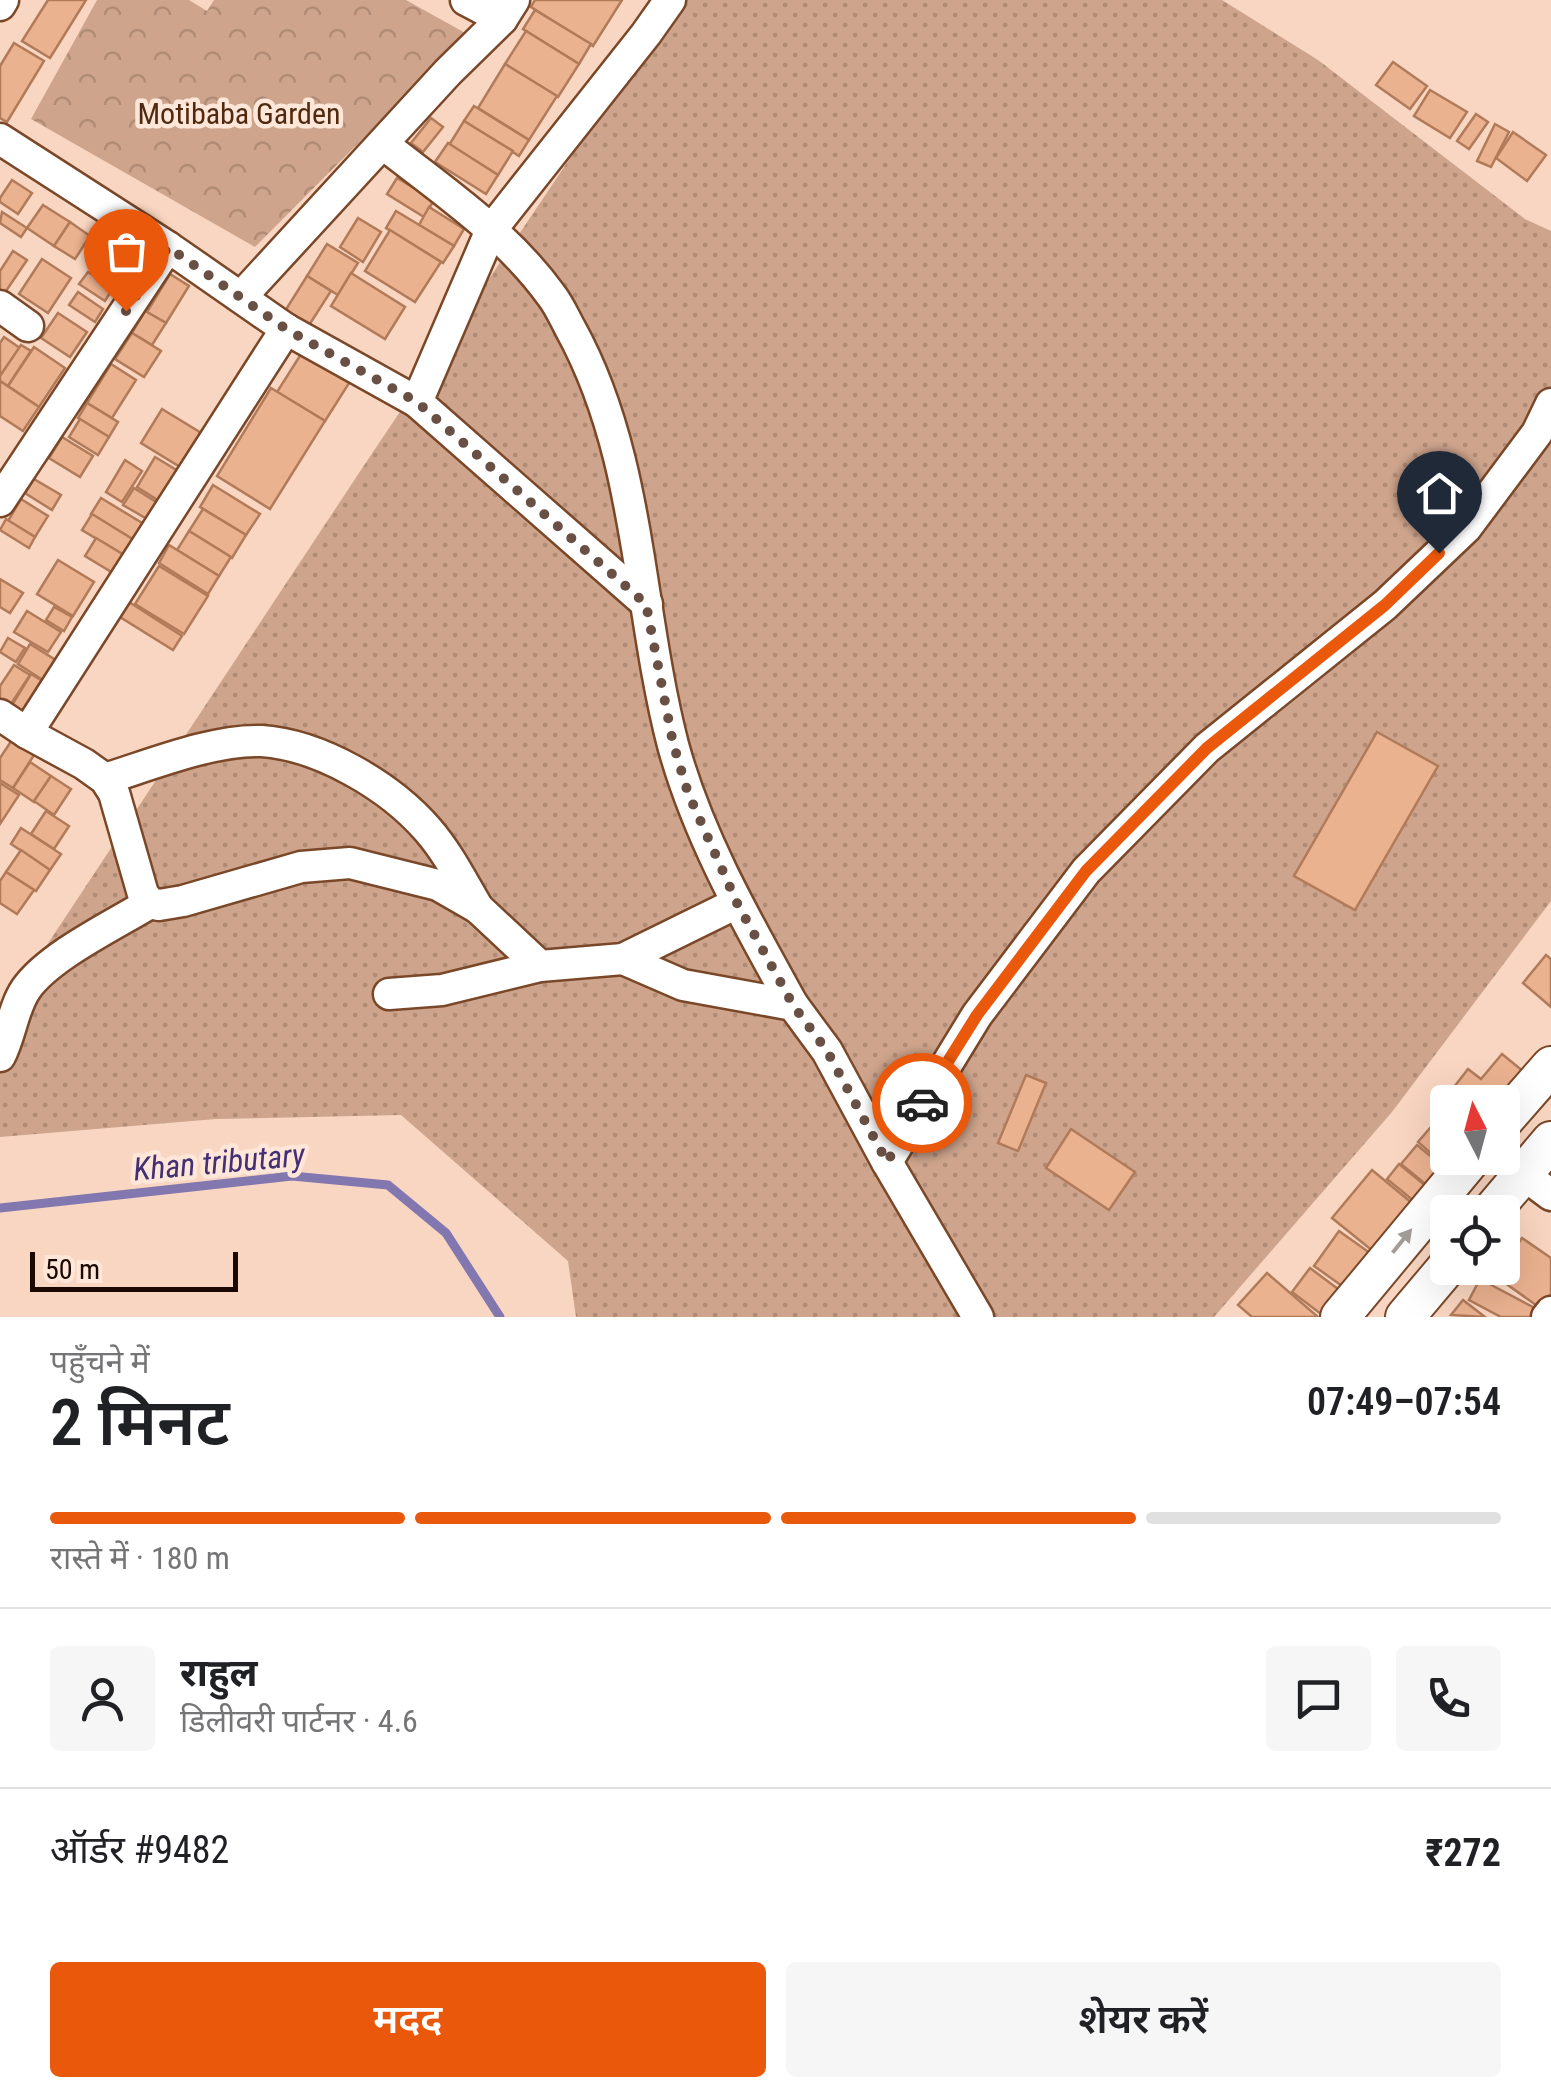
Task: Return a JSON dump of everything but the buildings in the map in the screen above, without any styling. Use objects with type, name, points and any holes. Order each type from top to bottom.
[{"type":"main road","points":[[1520,1101],[1551,1066]]},
{"type":"main road","points":[[1537,1184],[1551,1141]]},
{"type":"main road","points":[[1340,1317],[1458,1175]]},
{"type":"main road","points":[[1405,1317],[1432,1285]]},
{"type":"street","points":[[466,0],[508,10]]},
{"type":"street","points":[[417,402],[491,230],[670,0]]},
{"type":"street","points":[[242,296],[508,10]]},
{"type":"street","points":[[0,138],[242,296],[286,329],[417,402],[646,604]]},
{"type":"street","points":[[383,144],[491,230],[533,272],[554,298],[584,353],[604,402],[624,470],[673,743],[688,793],[737,903],[793,1005],[827,1051],[978,1317]]},
{"type":"street","points":[[0,501],[168,247]]},
{"type":"street","points":[[0,306],[28,326]]},
{"type":"street","points":[[27,733],[286,329]]},
{"type":"street","points":[[887,1162],[977,1015],[1086,871],[1207,748],[1385,605],[1466,528],[1536,433],[1551,404]]},
{"type":"street","points":[[0,715],[105,779],[114,793],[139,882],[150,904]]},
{"type":"street","points":[[105,779],[212,747],[260,741],[302,748],[341,764],[393,796],[438,842],[478,908]]},
{"type":"street","points":[[0,1056],[24,992],[59,958],[150,904],[183,902],[302,867],[350,862],[438,885],[478,908],[540,966]]},
{"type":"street","points":[[390,994],[442,990],[540,966],[622,959],[737,903]]},
{"type":"street","points":[[622,959],[683,985],[793,1005]]},
{"type":"green space","name":"Motibaba Garden","points":[[97,0],[189,0],[207,11],[214,0],[406,0],[467,34],[255,247],[31,119]]},
{"type":"green space","points":[[676,0],[1222,0],[1318,60],[1525,219],[1551,231],[1551,901],[1392,1112],[1214,1317],[576,1317],[568,1261],[401,1115],[216,1119],[0,1137],[0,1016]]},
{"type":"waterway","name":"Khan tributary","points":[[0,1208],[292,1176],[388,1185],[446,1233],[500,1317]]},
{"type":"way so far","points":[[126,311],[168,247],[286,329],[417,402],[646,604],[673,743],[688,793],[737,903],[793,1005],[827,1051],[887,1162],[922,1103]]},
{"type":"route","points":[[922,1103],[977,1015],[1086,871],[1207,748],[1385,605],[1439,553]]}]
